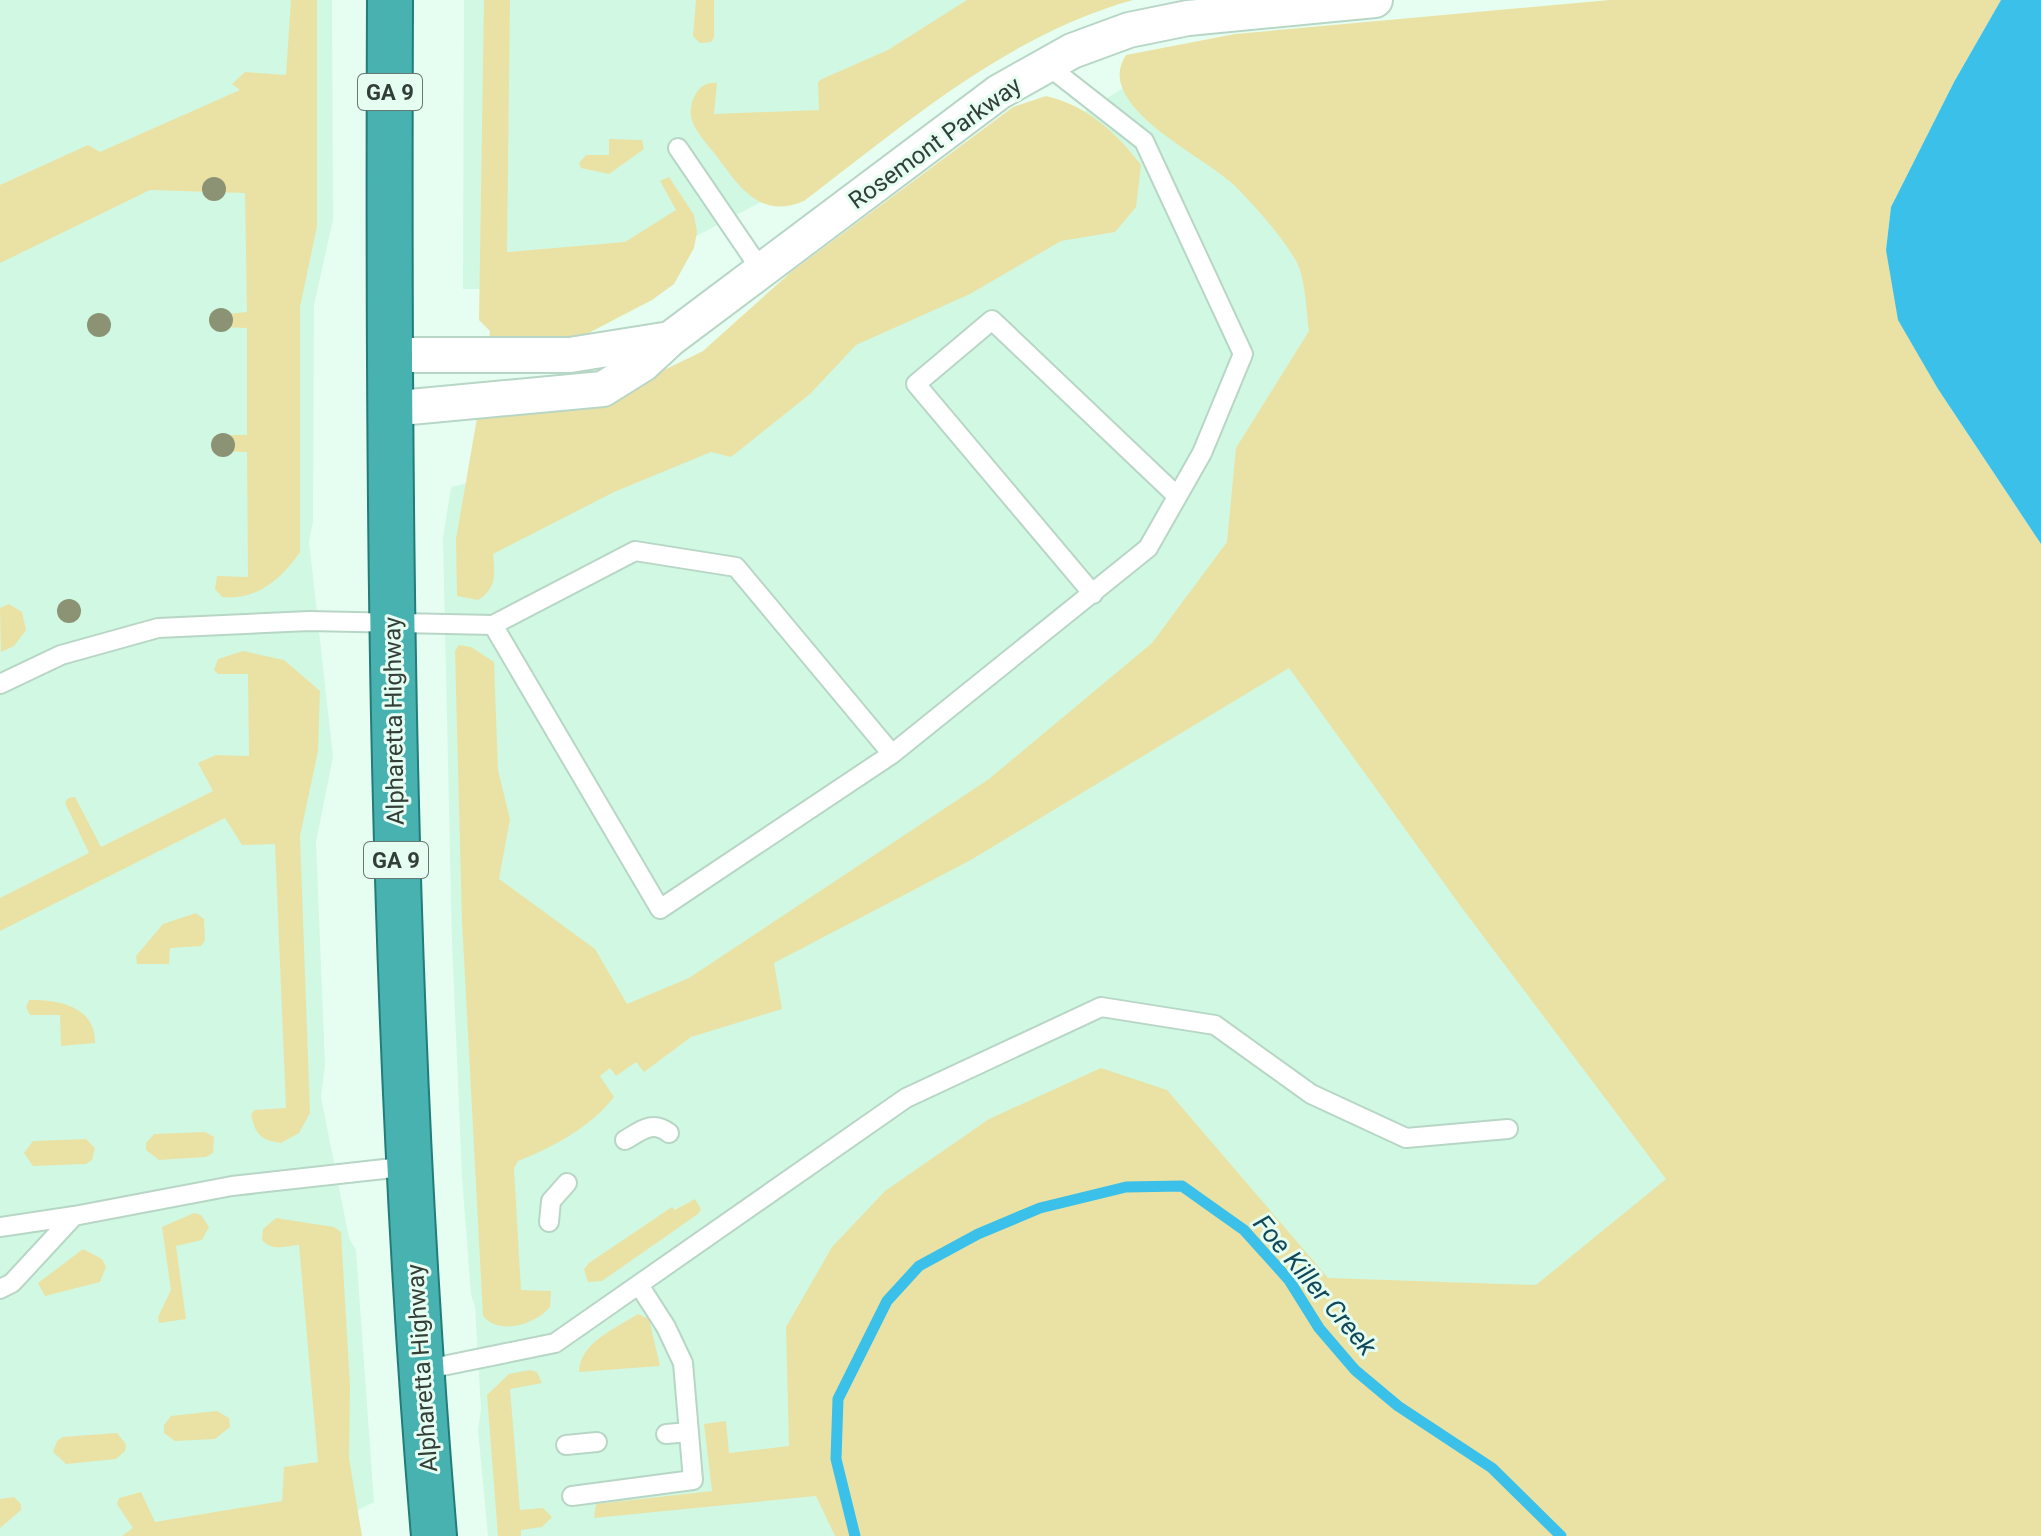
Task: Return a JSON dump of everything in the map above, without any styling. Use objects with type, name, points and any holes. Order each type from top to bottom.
[{"type":"highway","name":"Alpharetta Highway","points":[[390,0],[388,355],[400,986],[420,1371],[434,1536]]},
{"type":"street","name":"Rosemont Parkway","points":[[389,409],[603,389],[643,364],[670,339],[999,92],[1072,51],[1129,30],[1188,18],[1375,0]]},
{"type":"street","name":"Rosemont Parkway","points":[[388,355],[570,355],[670,339]]},
{"type":"lane","points":[[493,625],[660,909],[892,754],[1148,548],[1202,453],[1243,354],[1144,141],[1047,65]]},
{"type":"lane","points":[[678,148],[761,270]]},
{"type":"lane","points":[[1093,594],[916,384],[992,320],[1177,496]]},
{"type":"lane","points":[[0,684],[61,655],[158,628],[309,621],[493,625],[635,551],[736,567],[892,754]]},
{"type":"lane","points":[[420,1371],[555,1343],[906,1098],[1101,1007],[1215,1025],[1311,1094],[1406,1138],[1508,1129]]},
{"type":"lane","points":[[625,1140],[646,1127],[656,1126],[669,1133]]},
{"type":"lane","points":[[0,1227],[232,1186],[411,1166]]},
{"type":"lane","points":[[549,1222],[551,1201],[567,1183]]},
{"type":"lane","points":[[0,1289],[12,1283],[74,1216]]},
{"type":"lane","points":[[572,1496],[693,1480],[683,1363],[666,1327],[639,1285]]},
{"type":"lane","points":[[666,1434],[689,1432]]},
{"type":"lane","points":[[566,1445],[597,1442]]},
{"type":"shaded area","points":[[0,0],[332,0],[333,220],[314,305],[313,522],[309,541],[333,757],[316,842],[325,1065],[321,1097],[349,1238],[356,1250],[374,1502],[306,1536],[0,1536]]},
{"type":"shaded area","points":[[291,0],[317,0],[317,226],[300,307],[300,552],[285,571],[257,592],[222,597],[215,589],[217,576],[248,577],[247,452],[220,451],[217,448],[220,435],[247,435],[247,328],[220,327],[217,323],[218,315],[247,312],[245,193],[150,190],[0,263],[0,185],[88,145],[100,152],[240,90],[232,84],[245,72],[286,75]]},
{"type":"shaded area","points":[[464,0],[1075,0],[782,191],[594,290],[463,289]]},
{"type":"shaded area","points":[[484,0],[510,0],[507,252],[625,242],[676,210],[660,181],[669,177],[694,215],[697,232],[694,248],[674,284],[652,300],[579,338],[489,341],[490,331],[479,320]]},
{"type":"shaded area","points":[[696,0],[714,0],[714,37],[711,42],[700,43],[693,36]]},
{"type":"shaded area","points":[[967,0],[1133,0],[1043,35],[1000,59],[919,113],[804,201],[788,206],[762,203],[752,197],[733,178],[692,122],[691,111],[696,92],[711,83],[717,83],[714,114],[819,110],[818,82],[822,79],[888,50]]},
{"type":"shaded area","points":[[1610,0],[2001,0],[1954,82],[1891,207],[1886,250],[1938,389],[2041,544],[2041,1536],[835,1536],[816,1496],[594,1518],[596,1504],[712,1491],[704,1424],[726,1421],[729,1453],[789,1446],[786,1327],[832,1247],[885,1191],[989,1119],[1101,1068],[1167,1090],[1328,1278],[1536,1285],[1666,1179],[1462,908],[1289,668],[969,861],[774,963],[782,1009],[691,1037],[644,1072],[636,1062],[616,1076],[610,1068],[600,1076],[614,1097],[605,1108],[570,1135],[518,1161],[514,1168],[521,1290],[551,1291],[550,1307],[527,1323],[517,1325],[498,1325],[483,1316],[462,921],[455,651],[459,645],[471,647],[494,662],[498,770],[510,819],[499,879],[595,949],[627,1004],[689,978],[989,779],[1152,643],[1227,542],[1236,448],[1309,331],[1303,284],[1299,266],[1289,249],[1241,192],[1137,110],[1124,92],[1120,74],[1126,55],[1235,34]]},
{"type":"shaded area","points":[[1272,68],[1942,1239],[1740,1536],[488,1536],[478,1430],[481,1409],[475,1306],[471,1295],[462,1177],[452,943],[443,538],[451,487],[628,441],[1015,154],[1125,87]]},
{"type":"shaded area","points":[[1046,96],[1074,106],[1100,122],[1141,165],[1136,207],[1115,232],[1061,241],[970,294],[856,345],[810,394],[731,457],[711,452],[614,492],[493,554],[494,574],[489,591],[478,600],[457,596],[456,539],[477,418],[485,411],[576,409],[613,395],[703,351],[791,272],[1013,107]]},
{"type":"shaded area","points":[[609,139],[642,140],[644,149],[609,174],[581,168],[579,163],[586,155],[609,155]]},
{"type":"shaded area","points":[[9,604],[22,612],[26,630],[14,646],[1,652],[0,608]]},
{"type":"shaded area","points":[[243,651],[284,660],[320,691],[318,751],[300,836],[310,1113],[299,1133],[281,1143],[260,1135],[251,1114],[255,1110],[286,1108],[275,844],[242,845],[225,818],[0,931],[0,898],[89,853],[65,803],[68,798],[75,797],[101,847],[213,791],[198,763],[216,755],[249,756],[248,674],[218,674],[214,670],[218,659]]},
{"type":"shaded area","points":[[196,913],[204,919],[205,940],[201,946],[170,948],[169,964],[137,964],[136,956],[163,924]]},
{"type":"shaded area","points":[[29,1000],[52,1001],[82,1013],[94,1031],[95,1043],[61,1046],[60,1015],[30,1015],[26,1007]]},
{"type":"shaded area","points":[[205,1132],[214,1137],[213,1153],[206,1157],[159,1160],[146,1150],[146,1143],[154,1134]]},
{"type":"shaded area","points":[[86,1139],[95,1148],[92,1160],[86,1164],[33,1166],[24,1153],[33,1141]]},
{"type":"shaded area","points":[[695,1199],[701,1209],[698,1214],[602,1281],[588,1282],[584,1269],[589,1263],[672,1207],[675,1210]]},
{"type":"shaded area","points":[[194,1213],[201,1215],[209,1227],[202,1240],[176,1246],[186,1319],[159,1323],[158,1317],[171,1290],[162,1227]]},
{"type":"shaded area","points":[[276,1218],[334,1227],[341,1232],[350,1386],[349,1458],[362,1536],[122,1536],[133,1528],[117,1504],[119,1498],[141,1492],[155,1522],[282,1501],[284,1467],[318,1462],[299,1245],[274,1247],[262,1240],[263,1229]]},
{"type":"shaded area","points":[[83,1249],[102,1259],[106,1267],[100,1282],[45,1296],[38,1283]]},
{"type":"shaded area","points":[[638,1314],[649,1319],[660,1366],[579,1372],[585,1352],[592,1344]]},
{"type":"shaded area","points":[[530,1370],[537,1372],[542,1383],[510,1389],[520,1510],[543,1508],[552,1517],[542,1527],[521,1530],[521,1536],[498,1536],[487,1395],[509,1374]]},
{"type":"shaded area","points":[[217,1411],[229,1418],[230,1427],[215,1439],[175,1441],[164,1433],[164,1425],[171,1416]]},
{"type":"shaded area","points":[[117,1433],[126,1444],[125,1451],[116,1459],[66,1464],[53,1452],[57,1441],[63,1437]]},
{"type":"shaded area","points":[[14,1497],[21,1504],[21,1510],[0,1528],[0,1499]]},
{"type":"water","points":[[2001,0],[2041,0],[2041,544],[1938,389],[1898,320],[1886,250],[1891,207],[1954,82]]},
{"type":"waterway","name":"Foe Killer Creek","points":[[855,1536],[836,1459],[838,1399],[887,1301],[919,1266],[978,1234],[1040,1208],[1126,1187],[1182,1186],[1244,1230],[1289,1280],[1319,1328],[1355,1370],[1398,1406],[1492,1468],[1561,1536]]}]
